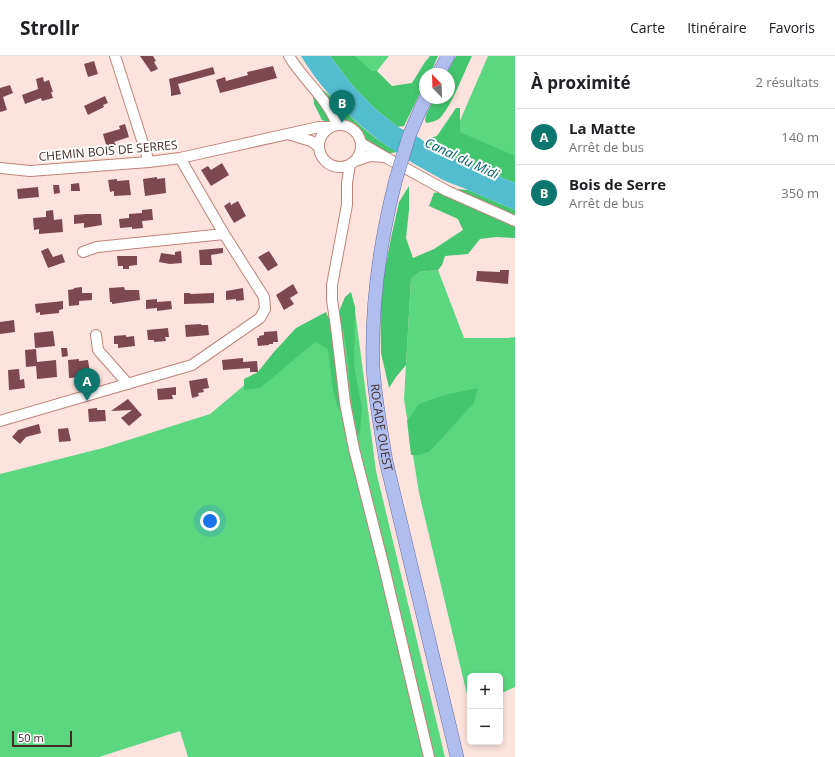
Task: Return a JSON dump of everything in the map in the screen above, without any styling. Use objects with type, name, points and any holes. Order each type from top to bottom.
[{"type":"main road","points":[[441,68],[448,56]]},
{"type":"main road","name":"ROCADE OUEST","points":[[424,104],[409,136],[387,216],[379,258],[374,304],[373,368],[378,415],[386,461],[457,757]]},
{"type":"street","points":[[115,56],[149,162]]},
{"type":"street","points":[[289,56],[307,82],[330,109],[334,126]]},
{"type":"street","points":[[347,183],[333,166],[323,158],[319,147],[322,135],[334,126],[343,125],[355,131],[359,136],[361,143],[361,149],[352,163],[347,183],[347,205],[332,285],[332,300],[345,403],[354,450],[384,567],[429,757]]},
{"type":"street","name":"CHEMIN BOIS DE SERRES","points":[[0,168],[30,171],[149,162],[180,158],[319,127],[334,126]]},
{"type":"street","name":"CHEMIN BOIS DE SERRES","points":[[288,134],[311,141],[319,147]]},
{"type":"street","points":[[361,143],[447,192],[515,221]]},
{"type":"street","points":[[333,166],[339,167],[370,156],[385,157]]},
{"type":"street","points":[[0,421],[192,365],[260,318],[265,309],[264,297],[224,234],[180,158]]},
{"type":"street","points":[[83,252],[97,247],[224,234]]},
{"type":"street","points":[[96,335],[98,350],[128,384]]},
{"type":"green space","points":[[330,56],[355,56],[372,71],[377,71],[392,86],[412,83],[419,72],[419,95],[404,126],[398,127],[374,108],[352,85]]},
{"type":"green space","points":[[354,56],[389,56],[377,71],[372,71]]},
{"type":"green space","points":[[430,56],[438,56],[433,68],[421,68]]},
{"type":"green space","points":[[456,56],[472,56],[455,94],[455,68],[449,68]]},
{"type":"green space","points":[[488,56],[515,56],[515,158],[460,132],[459,123]]},
{"type":"green space","points":[[320,88],[334,99],[364,129],[397,152],[385,154],[365,142],[359,133],[322,120],[314,104],[313,94]]},
{"type":"green space","points":[[431,104],[450,104],[444,114],[438,120],[427,123],[425,121]]},
{"type":"green space","points":[[456,108],[460,108],[460,132],[515,156],[515,183],[437,151],[427,144],[429,138],[437,136]]},
{"type":"green space","points":[[409,186],[409,210],[406,238],[413,258],[434,249],[463,230],[458,219],[429,206],[434,193],[456,189],[468,190],[515,210],[515,238],[496,237],[480,239],[468,254],[445,256],[442,265],[438,270],[419,272],[411,279],[406,365],[389,388],[381,353],[380,295],[399,202]]},
{"type":"green space","points":[[438,270],[464,338],[515,337],[515,687],[503,693],[503,673],[467,673],[467,694],[419,493],[404,399],[411,279],[419,272]]},
{"type":"green space","points":[[351,292],[355,307],[354,366],[362,408],[360,431],[358,436],[351,399],[348,359],[338,314],[345,297]]},
{"type":"green space","points":[[355,310],[376,471],[445,757],[188,757],[180,731],[99,757],[0,757],[0,474],[103,448],[210,414],[325,318]]},
{"type":"green space","points":[[326,312],[335,334],[338,394],[343,410],[338,408],[333,391],[328,349],[315,342],[260,388],[244,390],[244,379],[258,372],[296,328]]},
{"type":"green space","points":[[478,388],[473,404],[430,451],[419,455],[411,455],[407,421],[419,404],[445,395]]},
{"type":"water","points":[[301,56],[330,56],[352,85],[374,108],[398,127],[418,137],[437,151],[515,183],[515,210],[442,179],[397,153],[360,125],[343,109],[328,93]]},
{"type":"building","points":[[140,56],[153,56],[156,61],[154,62],[158,69],[151,72]]},
{"type":"building","points":[[94,61],[98,74],[88,77],[84,64]]},
{"type":"building","points":[[273,66],[277,78],[220,93],[216,80],[225,77],[226,81],[248,75],[247,72]]},
{"type":"building","points":[[213,67],[215,74],[178,84],[181,94],[171,96],[169,79]]},
{"type":"building","points":[[43,77],[44,82],[49,80],[53,92],[51,92],[53,98],[42,101],[41,98],[25,104],[22,95],[38,89],[36,79]]},
{"type":"building","points":[[10,85],[13,93],[3,97],[7,110],[0,112],[0,88]]},
{"type":"building","points":[[105,96],[108,103],[103,105],[104,107],[88,115],[84,106]]},
{"type":"building","points":[[125,124],[129,137],[114,142],[116,145],[107,148],[103,134],[120,129],[119,126]]},
{"type":"building","points":[[222,163],[229,175],[211,186],[201,170],[208,166],[211,170]]},
{"type":"building","points":[[157,177],[157,179],[165,178],[166,193],[145,196],[143,179]]},
{"type":"building","points":[[117,179],[117,181],[129,180],[131,195],[114,196],[114,191],[110,192],[108,180]]},
{"type":"building","points":[[79,183],[80,191],[71,191],[71,184]]},
{"type":"building","points":[[53,185],[59,185],[60,193],[54,194]]},
{"type":"building","points":[[38,187],[39,197],[18,199],[17,189]]},
{"type":"building","points":[[238,201],[246,216],[234,223],[224,206],[230,202],[231,205]]},
{"type":"building","points":[[152,209],[153,220],[142,221],[143,228],[120,228],[119,219],[129,218],[129,214],[142,213],[142,210]]},
{"type":"building","points":[[53,210],[54,220],[62,219],[63,232],[39,234],[39,229],[34,230],[33,218],[46,217],[46,211]]},
{"type":"building","points":[[101,214],[102,225],[84,228],[84,223],[74,224],[74,215]]},
{"type":"building","points":[[48,248],[53,257],[62,254],[65,262],[48,268],[41,251]]},
{"type":"building","points":[[223,248],[223,253],[211,255],[212,265],[200,265],[199,250]]},
{"type":"building","points":[[181,251],[182,263],[170,264],[159,262],[161,253],[175,255],[175,252]]},
{"type":"building","points":[[269,251],[278,265],[268,271],[258,257]]},
{"type":"building","points":[[117,256],[137,256],[137,265],[129,266],[129,269],[123,269],[123,266],[118,266]]},
{"type":"building","points":[[500,270],[509,270],[508,284],[476,281],[477,271],[500,272]]},
{"type":"building","points":[[293,284],[298,293],[290,298],[294,304],[284,310],[276,295]]},
{"type":"building","points":[[82,287],[82,293],[92,293],[92,300],[79,301],[79,305],[69,306],[68,290]]},
{"type":"building","points":[[124,287],[125,290],[139,290],[140,300],[112,304],[112,302],[110,302],[109,288]]},
{"type":"building","points":[[243,288],[244,300],[226,300],[226,291]]},
{"type":"building","points":[[184,293],[214,293],[214,303],[184,304]]},
{"type":"building","points":[[157,299],[157,302],[171,301],[172,309],[157,311],[157,308],[146,309],[146,300]]},
{"type":"building","points":[[63,301],[63,309],[59,310],[59,313],[40,315],[40,312],[36,313],[35,304]]},
{"type":"building","points":[[14,320],[15,332],[0,334],[0,322]]},
{"type":"building","points":[[185,325],[208,325],[209,335],[186,337]]},
{"type":"building","points":[[168,328],[169,337],[165,337],[166,341],[154,342],[154,340],[148,340],[147,330]]},
{"type":"building","points":[[53,331],[55,346],[35,348],[34,333]]},
{"type":"building","points":[[277,331],[278,342],[258,346],[257,338],[264,335],[264,332]]},
{"type":"building","points":[[126,335],[126,337],[134,336],[135,346],[118,348],[118,344],[114,344],[114,336]]},
{"type":"building","points":[[61,348],[67,348],[68,356],[62,357]]},
{"type":"building","points":[[36,349],[37,362],[56,360],[57,377],[37,379],[36,366],[26,367],[25,350]]},
{"type":"building","points":[[243,358],[243,362],[257,361],[258,372],[250,372],[250,368],[223,370],[222,360]]},
{"type":"building","points":[[79,359],[79,361],[88,360],[90,373],[80,374],[81,377],[69,378],[68,360]]},
{"type":"building","points":[[19,369],[20,380],[24,379],[25,388],[9,390],[8,370]]},
{"type":"building","points":[[207,378],[209,388],[203,389],[204,392],[198,393],[199,396],[192,398],[189,381]]},
{"type":"building","points":[[176,387],[176,395],[172,395],[173,399],[158,400],[157,389]]},
{"type":"building","points":[[128,399],[142,415],[129,426],[121,418],[132,410],[111,411]]},
{"type":"building","points":[[97,408],[97,410],[105,410],[106,421],[89,422],[88,409]]},
{"type":"building","points":[[39,424],[41,433],[26,437],[20,444],[12,437],[18,430]]},
{"type":"building","points":[[68,428],[71,441],[59,442],[58,429]]},
{"type":"place","name":"Bois de Serre","points":[[342,123]]},
{"type":"place","name":"La Matte","points":[[87,401]]},
{"type":"water label","name":"Canal du Midi","points":[[462,158]]}]
